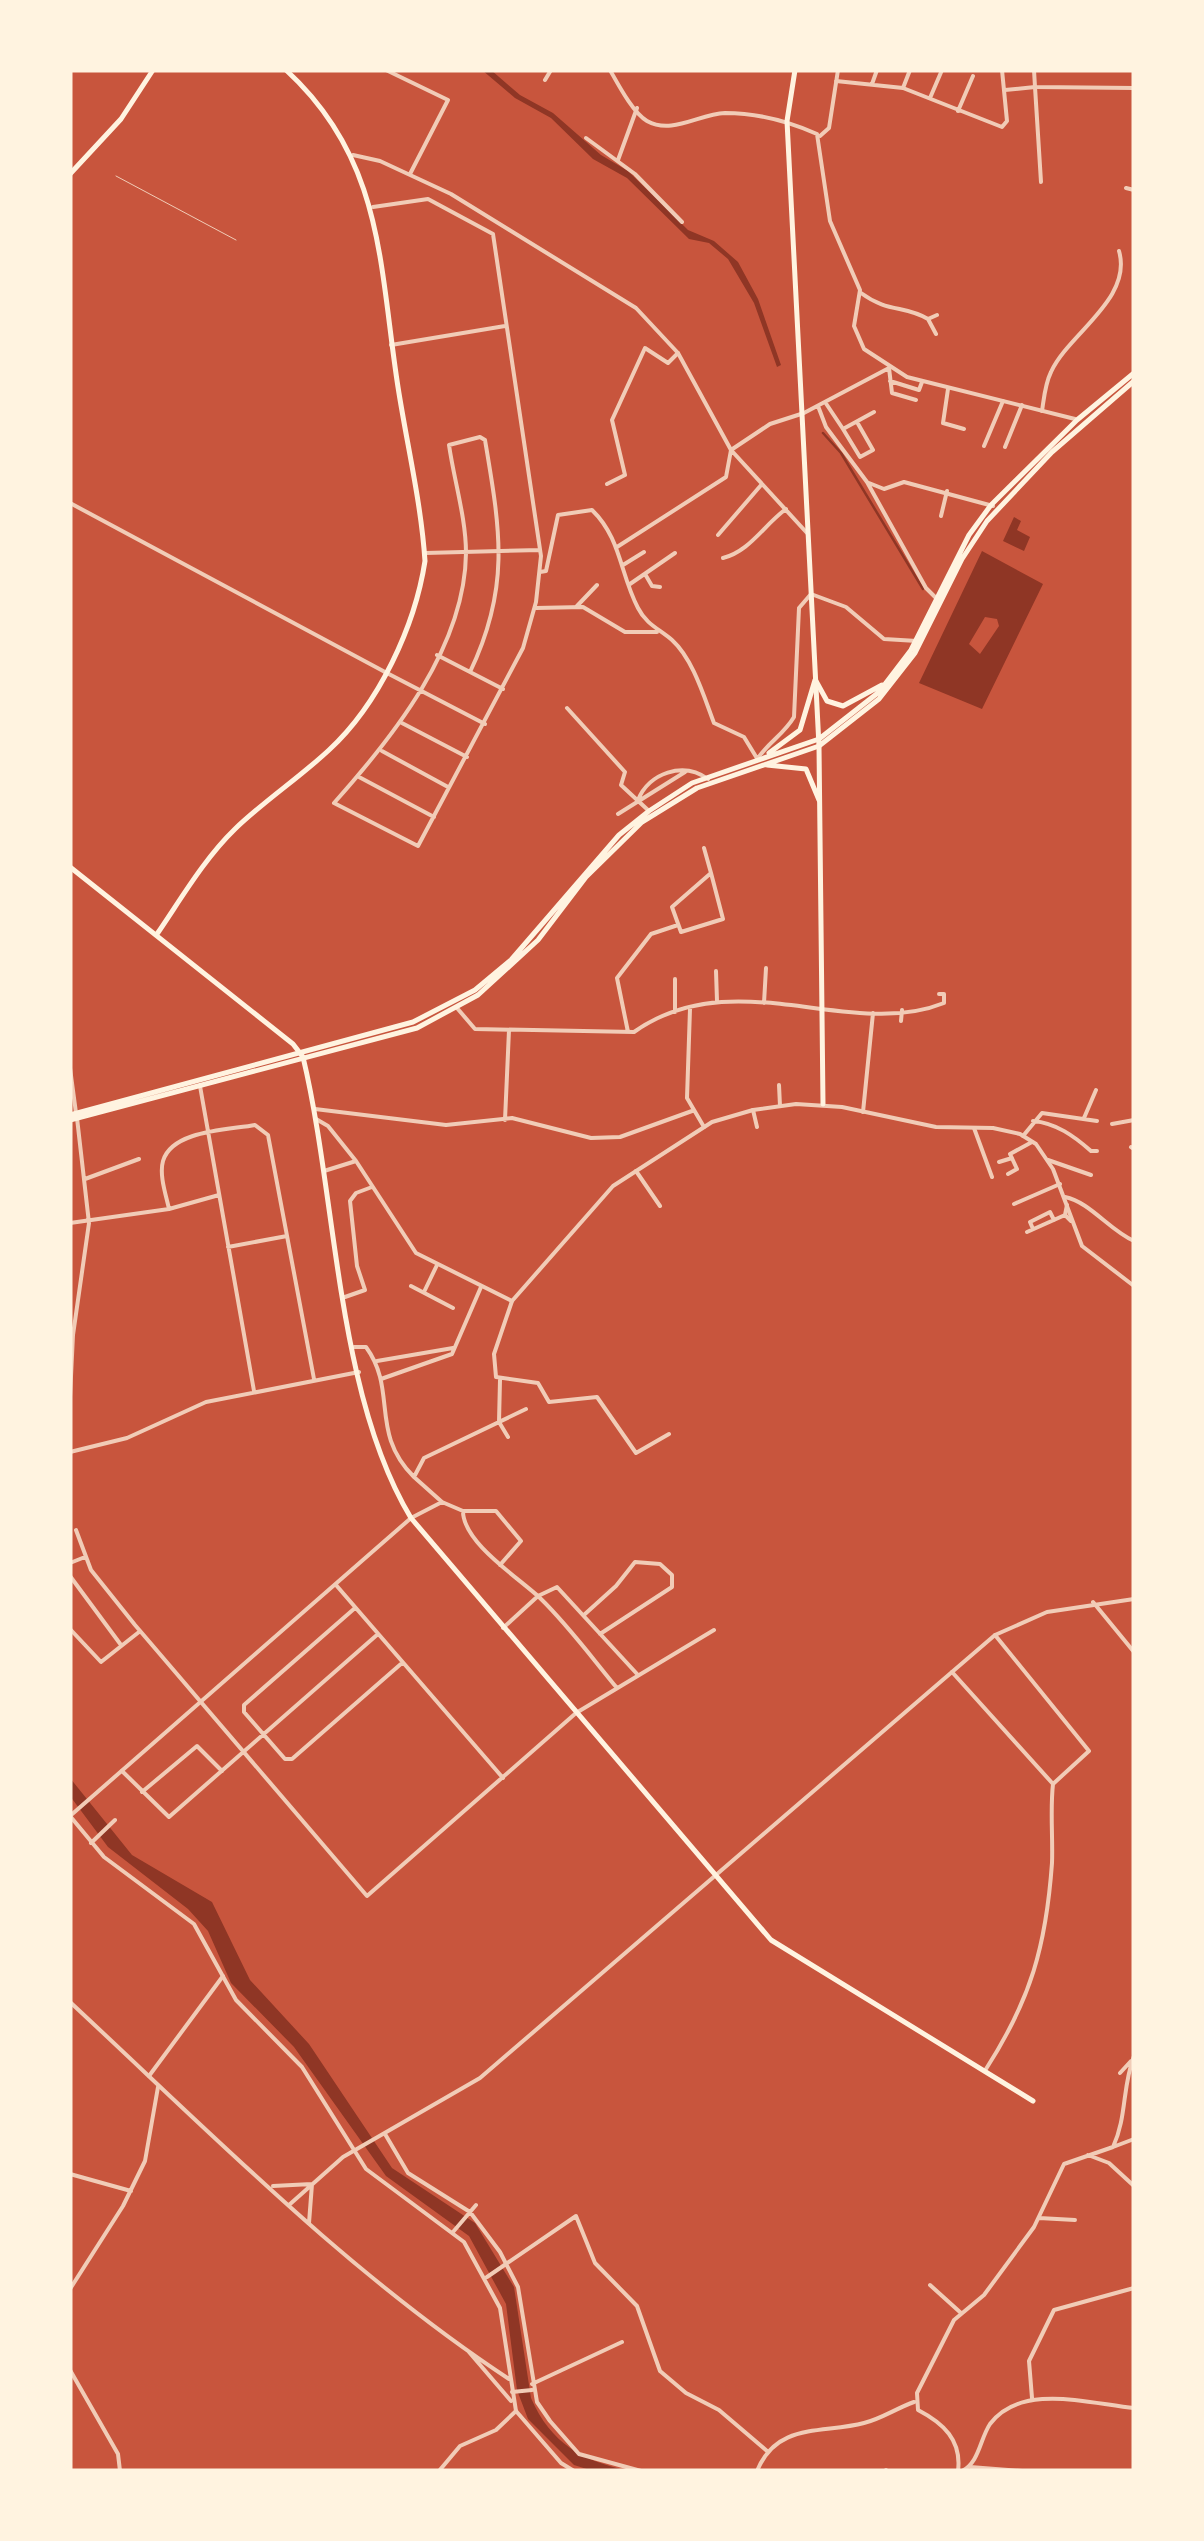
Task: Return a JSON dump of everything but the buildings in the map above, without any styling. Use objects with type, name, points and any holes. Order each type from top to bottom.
[{"type":"main road","points":[[70,174],[120,119],[152,70]]},
{"type":"main road","points":[[156,934],[232,832],[332,748],[384,672],[420,595],[425,553],[372,208],[353,155],[318,102],[286,70]]},
{"type":"main road","points":[[796,70],[787,121],[819,742],[824,1104]]},
{"type":"main road","points":[[73,1116],[414,1022],[475,990],[511,960],[619,834],[709,780],[819,742],[879,699],[919,641],[994,507],[1134,373]]},
{"type":"main road","points":[[1080,421],[1134,381]]},
{"type":"main road","points":[[819,742],[889,682],[919,641]]},
{"type":"main road","points":[[816,680],[827,701],[843,706],[889,682]]},
{"type":"main road","points":[[758,762],[800,730],[816,680]]},
{"type":"main road","points":[[758,762],[804,767],[819,800]]},
{"type":"main road","points":[[73,1116],[200,1086],[301,1054],[417,1028],[457,1008],[516,962],[602,859],[651,813]]},
{"type":"main road","points":[[70,867],[301,1054],[316,1109],[345,1297],[378,1456],[412,1518],[772,1940],[1033,2102]]},
{"type":"street","points":[[386,70],[448,100],[410,174]]},
{"type":"street","points":[[545,80],[550,70]]},
{"type":"street","points":[[610,70],[647,121],[665,126],[722,113],[787,121],[820,136]]},
{"type":"street","points":[[820,136],[829,128],[838,70]]},
{"type":"street","points":[[871,86],[877,70]]},
{"type":"street","points":[[903,88],[910,70]]},
{"type":"street","points":[[930,98],[942,70]]},
{"type":"street","points":[[836,81],[903,88],[1002,127],[1007,121],[1002,70]]},
{"type":"street","points":[[1034,70],[1041,182]]},
{"type":"street","points":[[958,112],[973,76]]},
{"type":"street","points":[[1004,90],[1134,88]]},
{"type":"street","points":[[617,162],[636,108]]},
{"type":"street","points":[[820,136],[830,221],[860,293],[882,308],[912,310],[928,319],[936,334]]},
{"type":"street","points":[[586,138],[635,174],[682,222]]},
{"type":"street","points":[[353,155],[410,174],[501,224],[636,308],[678,354],[731,450],[809,536]]},
{"type":"street","points":[[1126,188],[1134,190]]},
{"type":"street","points":[[372,208],[428,199],[493,234],[541,550],[534,608],[523,648],[418,846],[334,803],[382,751],[437,655],[458,604],[466,552],[449,446],[480,438],[485,440],[501,552],[494,614],[470,672]]},
{"type":"street","points":[[1042,411],[1051,370],[1108,298],[1120,267],[1119,251]]},
{"type":"street","points":[[860,293],[854,322],[857,339],[889,368],[922,382],[1080,421]]},
{"type":"street","points":[[928,319],[937,315]]},
{"type":"street","points":[[391,345],[506,326]]},
{"type":"street","points":[[607,484],[624,475],[612,420],[646,348],[668,363],[678,354]]},
{"type":"street","points":[[889,368],[892,393],[916,400]]},
{"type":"street","points":[[618,547],[726,476],[731,450],[770,424],[802,414],[889,368]]},
{"type":"street","points":[[890,381],[920,390],[922,382]]},
{"type":"street","points":[[948,389],[943,423],[964,429]]},
{"type":"street","points":[[984,446],[1003,401]]},
{"type":"street","points":[[826,402],[860,457],[873,450],[856,422]]},
{"type":"street","points":[[1005,447],[1022,405]]},
{"type":"street","points":[[818,406],[826,426],[867,482],[926,588],[939,600]]},
{"type":"street","points":[[844,429],[874,412]]},
{"type":"street","points":[[867,482],[884,490],[904,482],[947,490],[994,507]]},
{"type":"street","points":[[718,535],[762,484]]},
{"type":"street","points":[[940,516],[947,490]]},
{"type":"street","points":[[70,503],[485,724]]},
{"type":"street","points":[[723,558],[743,552],[763,526],[786,509]]},
{"type":"street","points":[[539,572],[546,571],[558,514],[592,510],[606,524],[618,547],[638,609],[656,632],[672,640],[688,665],[714,724],[744,737],[758,762]]},
{"type":"street","points":[[425,553],[541,550]]},
{"type":"street","points":[[623,564],[644,552]]},
{"type":"street","points":[[630,584],[675,553]]},
{"type":"street","points":[[645,574],[652,586],[660,587]]},
{"type":"street","points":[[577,606],[598,585]]},
{"type":"street","points":[[758,762],[768,740],[787,729],[794,718],[798,608],[812,594],[846,607],[884,640],[919,641]]},
{"type":"street","points":[[534,608],[577,606],[625,632],[656,632]]},
{"type":"street","points":[[437,655],[503,689]]},
{"type":"street","points":[[567,708],[625,772],[621,785],[651,813]]},
{"type":"street","points":[[400,722],[467,758]]},
{"type":"street","points":[[382,751],[450,788]]},
{"type":"street","points":[[638,800],[652,778],[670,771],[709,780]]},
{"type":"street","points":[[618,814],[685,772]]},
{"type":"street","points":[[359,776],[434,817]]},
{"type":"street","points":[[704,848],[724,919],[680,932],[672,907],[710,873]]},
{"type":"street","points":[[628,1032],[617,978],[652,934],[678,924]]},
{"type":"street","points":[[764,1003],[766,968]]},
{"type":"street","points":[[716,970],[716,1001]]},
{"type":"street","points":[[675,1012],[676,979]]},
{"type":"street","points":[[457,1008],[476,1029],[628,1032],[675,1012],[716,1001],[885,1013],[920,1011],[944,1003],[944,994],[939,994]]},
{"type":"street","points":[[690,1010],[686,1098],[704,1127]]},
{"type":"street","points":[[901,1021],[902,1010]]},
{"type":"street","points":[[920,1011],[920,1019]]},
{"type":"street","points":[[863,1112],[872,1013]]},
{"type":"street","points":[[885,1013],[888,1022]]},
{"type":"street","points":[[506,1120],[509,1030]]},
{"type":"street","points":[[70,1068],[89,1223],[73,1335],[70,1397]]},
{"type":"street","points":[[779,1085],[780,1106]]},
{"type":"street","points":[[200,1086],[254,1391]]},
{"type":"street","points":[[1084,1118],[1096,1090]]},
{"type":"street","points":[[508,1437],[499,1422],[500,1380],[493,1371],[494,1354],[512,1301],[598,1199],[704,1127],[753,1110],[824,1104],[936,1127],[1023,1136],[1048,1160],[1082,1246],[1134,1286]]},
{"type":"street","points":[[316,1109],[446,1125],[506,1120],[564,1134],[620,1137],[692,1111]]},
{"type":"street","points":[[753,1110],[757,1126]]},
{"type":"street","points":[[1023,1136],[1042,1113],[1097,1121]]},
{"type":"street","points":[[316,1119],[328,1126],[356,1161],[416,1254],[512,1301]]},
{"type":"street","points":[[1033,1120],[1073,1135],[1090,1151],[1097,1151]]},
{"type":"street","points":[[1112,1124],[1134,1120]]},
{"type":"street","points":[[169,1209],[161,1165],[168,1151],[181,1140],[255,1125],[268,1135],[314,1379]]},
{"type":"street","points":[[974,1128],[992,1177]]},
{"type":"street","points":[[1008,1174],[1017,1169],[1010,1154],[1032,1142]]},
{"type":"street","points":[[999,1162],[1012,1158]]},
{"type":"street","points":[[85,1179],[139,1159]]},
{"type":"street","points":[[1048,1160],[1091,1175]]},
{"type":"street","points":[[324,1171],[356,1161]]},
{"type":"street","points":[[636,1171],[660,1206]]},
{"type":"street","points":[[1014,1204],[1060,1184]]},
{"type":"street","points":[[345,1297],[365,1290],[357,1266],[350,1201],[356,1193],[372,1187]]},
{"type":"street","points":[[70,1223],[169,1209],[218,1195]]},
{"type":"street","points":[[1064,1197],[1080,1202],[1112,1231],[1134,1240]]},
{"type":"street","points":[[1027,1232],[1064,1215],[1067,1205]]},
{"type":"street","points":[[1064,1215],[1072,1221]]},
{"type":"street","points":[[227,1248],[287,1236]]},
{"type":"street","points":[[424,1292],[437,1265]]},
{"type":"street","points":[[411,1286],[453,1308]]},
{"type":"street","points":[[381,1379],[452,1354],[481,1288]]},
{"type":"street","points":[[354,1347],[366,1347],[376,1361],[388,1443],[396,1458],[442,1502],[462,1511],[496,1511],[522,1541],[500,1565]]},
{"type":"street","points":[[376,1361],[453,1348]]},
{"type":"street","points":[[71,1451],[128,1438],[206,1402],[359,1372]]},
{"type":"street","points":[[500,1380],[538,1383],[549,1402],[596,1397],[636,1454],[669,1434]]},
{"type":"street","points":[[414,1477],[424,1458],[526,1409]]},
{"type":"street","points":[[70,1424],[70,1474]]},
{"type":"street","points":[[439,2471],[460,2446],[496,2430],[515,2408],[503,2320],[488,2276],[455,2231],[378,2180],[302,2067],[236,2000],[194,1924],[122,1872],[91,1844],[70,1816],[412,1518],[442,1502]]},
{"type":"street","points":[[462,1511],[466,1525],[500,1565],[538,1596],[617,1688]]},
{"type":"street","points":[[76,1530],[85,1557],[140,1631],[367,1896],[576,1713],[714,1630]]},
{"type":"street","points":[[70,1564],[85,1557]]},
{"type":"street","points":[[585,1614],[635,1562],[660,1564],[672,1574],[672,1587],[600,1634]]},
{"type":"street","points":[[70,1576],[122,1645]]},
{"type":"street","points":[[336,1585],[503,1778]]},
{"type":"street","points":[[503,1628],[538,1596],[557,1586],[638,1675]]},
{"type":"street","points":[[289,2205],[358,2149],[480,2078],[995,1635],[1023,1620],[1093,1602],[1134,1599]]},
{"type":"street","points":[[1093,1602],[1134,1652]]},
{"type":"street","points":[[355,1608],[244,1704],[244,1712],[286,1759],[292,1759],[402,1662]]},
{"type":"street","points":[[70,1629],[97,1662],[140,1631]]},
{"type":"street","points":[[122,1770],[170,1817],[378,1634]]},
{"type":"street","points":[[995,1635],[1089,1751],[1052,1784]]},
{"type":"street","points":[[952,1672],[1052,1784],[1052,1860],[1038,1964],[1014,2026],[984,2072]]},
{"type":"street","points":[[142,1792],[196,1746],[222,1771]]},
{"type":"street","points":[[91,1844],[114,1822]]},
{"type":"street","points":[[150,2076],[223,1976]]},
{"type":"street","points":[[70,2002],[289,2205],[421,2320],[511,2380]]},
{"type":"street","points":[[1120,2073],[1132,2058]]},
{"type":"street","points":[[1113,2148],[1125,2121],[1120,2102],[1132,2058]]},
{"type":"street","points":[[70,2289],[131,2191],[151,2144],[154,2092],[159,2085]]},
{"type":"street","points":[[382,2135],[408,2174],[469,2213],[518,2288],[537,2402],[579,2454],[641,2471]]},
{"type":"street","points":[[758,2471],[767,2452],[785,2437],[858,2425],[914,2402],[961,2313],[984,2295],[1039,2218],[1054,2178],[1064,2164],[1134,2139]]},
{"type":"street","points":[[1088,2154],[1109,2163],[1134,2186]]},
{"type":"street","points":[[70,2174],[131,2191]]},
{"type":"street","points":[[270,2186],[312,2184]]},
{"type":"street","points":[[309,2223],[312,2184]]},
{"type":"street","points":[[455,2231],[476,2205]]},
{"type":"street","points":[[488,2276],[576,2216],[595,2263],[637,2306],[660,2371],[686,2393],[719,2410],[767,2452]]},
{"type":"street","points":[[1039,2218],[1075,2220]]},
{"type":"street","points":[[930,2285],[961,2313]]},
{"type":"street","points":[[1032,2398],[1030,2361],[1054,2310],[1134,2288]]},
{"type":"street","points":[[513,2392],[532,2388],[622,2342]]},
{"type":"street","points":[[469,2352],[562,2463],[574,2471]]},
{"type":"street","points":[[70,2370],[118,2454],[120,2471]]},
{"type":"street","points":[[970,2467],[990,2424],[1032,2398],[1134,2408]]},
{"type":"street","points":[[914,2402],[918,2410],[947,2428],[960,2471],[970,2467],[1022,2471]]},
{"type":"lane","points":[[116,176],[236,240]]},
{"type":"shaded area","points":[[482,70],[491,70],[520,95],[553,113],[601,155],[628,171],[688,230],[714,241],[738,262],[758,299],[781,365],[777,367],[754,303],[728,259],[709,243],[689,239],[627,178],[593,159],[551,118],[515,98]]},
{"type":"shaded area","points":[[1014,517],[1021,521],[1017,530],[1030,537],[1024,551],[1003,541]]},
{"type":"shaded area","points":[[982,551],[1043,584],[982,709],[919,683]],"holes":[[[985,617],[997,619],[999,626],[980,654],[969,644]]]},
{"type":"shaded area","points":[[70,1778],[132,1855],[212,1902],[250,1980],[309,2044],[392,2168],[475,2223],[514,2287],[531,2398],[539,2414],[570,2448],[628,2471],[593,2471],[574,2465],[528,2419],[517,2390],[506,2304],[469,2236],[386,2176],[294,2047],[231,1983],[208,1931],[188,1909],[108,1847],[70,1796]]},
{"type":"waterway","points":[[823,433],[841,453],[923,589]]}]
